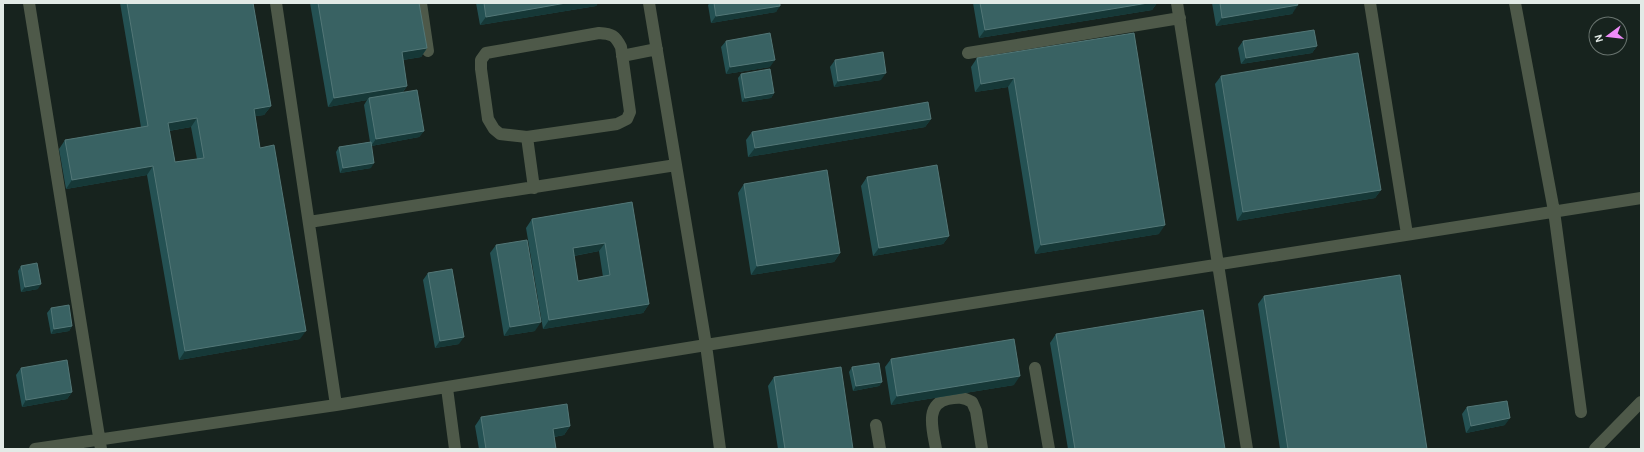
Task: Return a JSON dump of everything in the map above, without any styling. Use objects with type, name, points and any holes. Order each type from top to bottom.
[{"type":"street","points":[[29,3],[100,444]]},
{"type":"street","points":[[276,3],[336,405]]},
{"type":"street","points":[[421,3],[428,51]]},
{"type":"street","points":[[649,3],[706,345],[720,449]]},
{"type":"street","points":[[1177,3],[1247,449]]},
{"type":"street","points":[[1370,3],[1407,234]]},
{"type":"street","points":[[1515,3],[1554,211],[1581,412]]},
{"type":"street","points":[[968,53],[1180,18]]},
{"type":"street","points":[[598,33],[608,34],[616,38],[621,48],[630,112],[627,119],[617,124],[527,137],[500,134],[494,129],[488,119],[481,69],[481,60],[486,53],[598,33]]},
{"type":"street","points":[[622,56],[657,50]]},
{"type":"street","points":[[527,137],[534,188]]},
{"type":"street","points":[[309,222],[676,165]]},
{"type":"street","points":[[35,449],[100,444],[706,345],[1641,198]]},
{"type":"street","points":[[1035,368],[1049,449]]},
{"type":"street","points":[[447,388],[455,449]]},
{"type":"street","points":[[936,449],[931,415],[934,407],[941,401],[959,397],[972,402],[976,411],[982,449]]},
{"type":"street","points":[[1594,449],[1641,402]]},
{"type":"street","points":[[876,425],[880,449]]},
{"type":"building","points":[[127,3],[253,3],[271,106],[254,109],[260,148],[274,145],[306,331],[185,351],[153,166],[72,180],[65,140],[148,126]],"holes":[[[197,118],[204,158],[175,162],[168,123]]]},
{"type":"building","points":[[318,3],[419,3],[427,48],[402,52],[407,86],[334,98]]},
{"type":"building","points":[[484,3],[566,3],[486,17]]},
{"type":"building","points":[[714,3],[780,3],[780,6],[716,16]]},
{"type":"building","points":[[980,3],[1148,3],[985,30]]},
{"type":"building","points":[[1220,3],[1297,3],[1298,5],[1222,18]]},
{"type":"building","points":[[1314,30],[1317,46],[1246,58],[1243,41]]},
{"type":"building","points":[[770,33],[775,60],[730,67],[726,41]]},
{"type":"building","points":[[1134,33],[1165,225],[1041,245],[1014,78],[981,84],[977,58]]},
{"type":"building","points":[[883,52],[886,73],[838,81],[835,60]]},
{"type":"building","points":[[1358,53],[1381,190],[1243,212],[1221,76]]},
{"type":"building","points":[[770,69],[774,93],[745,98],[741,74]]},
{"type":"building","points":[[417,90],[424,131],[376,139],[369,98]]},
{"type":"building","points":[[928,102],[931,119],[755,148],[752,132]]},
{"type":"building","points":[[371,142],[374,163],[343,168],[339,147]]},
{"type":"building","points":[[937,165],[949,236],[879,248],[867,177]]},
{"type":"building","points":[[827,170],[840,253],[757,266],[744,184]]},
{"type":"building","points":[[632,202],[649,304],[549,320],[532,219]],"holes":[[[605,243],[610,275],[578,281],[573,248]]]},
{"type":"building","points":[[527,240],[541,322],[510,327],[496,245]]},
{"type":"building","points":[[37,263],[41,284],[25,287],[21,266]]},
{"type":"building","points":[[452,269],[464,337],[440,341],[428,273]]},
{"type":"building","points":[[1400,275],[1427,449],[1288,449],[1264,296]]},
{"type":"building","points":[[69,305],[72,326],[54,329],[51,308]]},
{"type":"building","points":[[1203,310],[1225,449],[1075,449],[1056,334]]},
{"type":"building","points":[[1014,339],[1020,376],[897,396],[891,359]]},
{"type":"building","points":[[67,360],[72,392],[26,400],[21,368]]},
{"type":"building","points":[[879,363],[882,382],[856,386],[852,367]]},
{"type":"building","points":[[841,367],[853,449],[785,449],[774,377]]},
{"type":"building","points":[[1507,401],[1510,418],[1471,426],[1467,407]]},
{"type":"building","points":[[567,404],[570,426],[553,429],[556,449],[486,449],[481,417]]}]
